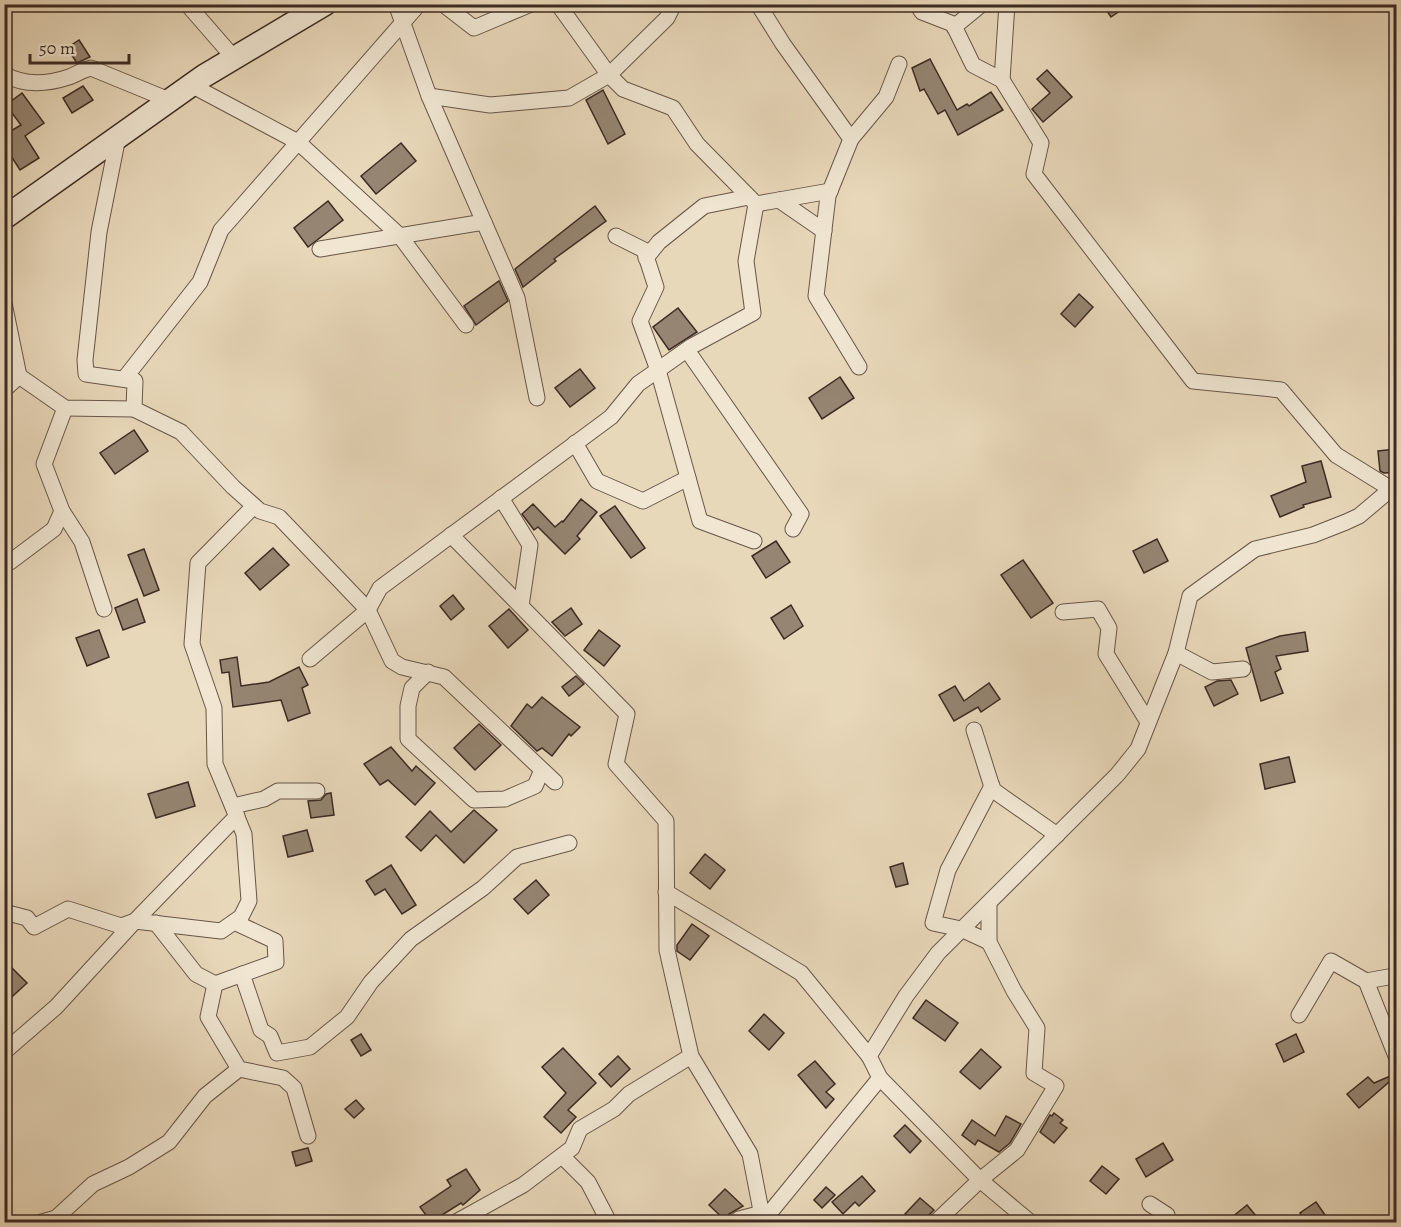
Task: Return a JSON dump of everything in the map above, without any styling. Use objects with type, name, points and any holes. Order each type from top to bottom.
[{"type":"street","points":[[187,4],[234,58]]},
{"type":"street","points":[[4,218],[191,85],[324,4]]},
{"type":"street","points":[[396,4],[429,96],[517,298],[537,398]]},
{"type":"street","points":[[124,380],[200,282],[221,230],[419,4]]},
{"type":"street","points":[[443,4],[474,28],[531,4]]},
{"type":"street","points":[[310,659],[368,610],[380,588],[611,417],[638,384],[687,350],[753,313],[746,261],[752,201],[697,144],[673,108],[623,89],[609,75],[558,4]]},
{"type":"street","points":[[429,96],[490,105],[569,98],[609,75],[667,18],[674,4]]},
{"type":"street","points":[[758,4],[783,44],[851,139]]},
{"type":"street","points":[[869,1056],[906,996],[938,953],[1117,775],[1138,749],[1176,653],[1190,596],[1255,549],[1313,534],[1346,522],[1359,516],[1394,488],[1336,455],[1281,390],[1193,381],[1035,174],[1041,143],[1002,80],[973,65],[953,24],[922,12],[917,4]]},
{"type":"street","points":[[954,27],[982,4]]},
{"type":"street","points":[[1002,80],[1006,4]]},
{"type":"street","points":[[859,368],[816,296],[824,231],[830,191],[851,139],[886,97],[899,64]]},
{"type":"street","points":[[4,74],[12,79],[33,83],[52,82],[91,68],[169,100]]},
{"type":"street","points":[[191,85],[298,142],[400,236],[466,325]]},
{"type":"street","points":[[118,137],[99,232],[85,360],[86,374],[135,381],[134,410]]},
{"type":"street","points":[[646,258],[659,242],[704,206],[779,200],[830,191]]},
{"type":"street","points":[[779,200],[824,231]]},
{"type":"street","points":[[320,249],[484,222]]},
{"type":"street","points":[[616,236],[644,250],[656,287],[640,321],[658,370],[700,521],[754,540]]},
{"type":"street","points":[[4,303],[20,376],[64,408],[134,410],[181,432],[254,506],[260,511],[279,518],[368,610],[392,661],[402,667],[444,677],[555,782]]},
{"type":"street","points":[[687,350],[801,514],[794,529]]},
{"type":"street","points":[[4,390],[20,376]]},
{"type":"street","points":[[64,408],[44,464],[62,511],[82,542],[104,609]]},
{"type":"street","points":[[575,443],[597,481],[643,501],[688,478]]},
{"type":"street","points":[[501,498],[530,545],[521,606]]},
{"type":"street","points":[[4,912],[27,918],[34,927],[68,909],[121,927],[135,921],[221,931],[241,917],[249,901],[244,834],[215,764],[214,708],[192,644],[198,563],[254,506]]},
{"type":"street","points":[[4,563],[10,562],[54,529],[62,511]]},
{"type":"street","points":[[451,535],[627,714],[616,764],[666,821],[667,950],[691,1056],[750,1154],[762,1219]]},
{"type":"street","points":[[1063,612],[1098,609],[1109,628],[1106,654],[1148,722]]},
{"type":"street","points":[[1176,653],[1212,672],[1243,669]]},
{"type":"street","points":[[428,672],[412,688],[408,706],[408,739],[474,800],[505,799],[535,786],[542,770]]},
{"type":"street","points":[[974,730],[993,790],[1057,835]]},
{"type":"street","points":[[988,942],[961,929],[933,923],[948,870],[992,786]]},
{"type":"street","points":[[4,1052],[56,1007],[235,811],[278,791],[317,791]]},
{"type":"street","points":[[242,974],[261,1030],[270,1036],[277,1053],[310,1047],[347,1017],[371,982],[411,939],[483,888],[517,857],[568,843]]},
{"type":"street","points":[[666,892],[801,973],[869,1056],[880,1078],[980,1180],[1030,1222]]},
{"type":"street","points":[[936,1222],[980,1180],[1017,1150],[1056,1086],[1034,1073],[1036,1028],[988,942],[989,903]]},
{"type":"street","points":[[156,923],[196,974],[214,984],[276,962],[275,941],[234,922]]},
{"type":"street","points":[[1299,1015],[1331,961],[1366,981],[1396,1056]]},
{"type":"street","points":[[1366,981],[1396,974]]},
{"type":"street","points":[[214,984],[208,1017],[239,1069],[283,1078],[294,1088],[308,1136]]},
{"type":"street","points":[[456,1222],[523,1185],[572,1148],[580,1129],[614,1108],[629,1094],[691,1056]]},
{"type":"street","points":[[42,1222],[56,1218],[93,1184],[129,1167],[169,1142],[205,1096],[239,1069]]},
{"type":"street","points":[[762,1219],[880,1078]]},
{"type":"street","points":[[562,1156],[588,1182],[609,1222]]},
{"type":"street","points":[[1150,1204],[1167,1215],[1169,1222]]},
{"type":"street","points":[[735,1222],[740,1219],[762,1219]]},
{"type":"building","points":[[1102,4],[1130,4],[1111,17]]},
{"type":"building","points":[[79,40],[90,57],[77,63],[67,48]]},
{"type":"building","points":[[930,59],[957,110],[967,104],[969,106],[991,92],[1003,110],[958,135],[945,110],[938,114],[924,89],[920,91],[912,68]]},
{"type":"building","points":[[1047,70],[1072,97],[1043,122],[1032,109],[1050,93],[1037,79]]},
{"type":"building","points":[[83,86],[93,100],[72,113],[63,98]]},
{"type":"building","points":[[603,90],[625,134],[608,144],[586,100]]},
{"type":"building","points":[[22,93],[44,123],[25,136],[39,158],[20,170],[4,145],[4,135],[21,125],[6,105]]},
{"type":"building","points":[[401,143],[416,161],[376,194],[361,176]]},
{"type":"building","points":[[328,201],[343,220],[308,247],[294,228]]},
{"type":"building","points":[[595,206],[606,221],[554,259],[556,261],[523,287],[515,269]]},
{"type":"building","points":[[499,281],[508,301],[476,325],[464,306]]},
{"type":"building","points":[[1079,294],[1093,307],[1075,327],[1061,314]]},
{"type":"building","points":[[678,308],[697,332],[669,350],[653,327]]},
{"type":"building","points":[[580,369],[595,388],[570,407],[555,388]]},
{"type":"building","points":[[840,377],[854,398],[822,419],[809,398]]},
{"type":"building","points":[[134,430],[148,451],[115,474],[100,453]]},
{"type":"building","points":[[1396,449],[1396,472],[1380,471],[1378,451]]},
{"type":"building","points":[[1321,461],[1331,497],[1303,505],[1304,507],[1280,517],[1271,496],[1306,482],[1302,466]]},
{"type":"building","points":[[581,499],[597,512],[577,536],[580,539],[565,554],[538,527],[534,530],[522,514],[533,504],[555,527],[563,522]]},
{"type":"building","points":[[615,506],[645,548],[631,558],[600,516]]},
{"type":"building","points":[[1157,539],[1168,561],[1144,573],[1133,551]]},
{"type":"building","points":[[776,541],[790,562],[766,578],[752,556]]},
{"type":"building","points":[[273,548],[289,565],[260,590],[245,573]]},
{"type":"building","points":[[144,549],[159,590],[144,596],[128,555]]},
{"type":"building","points":[[1023,560],[1053,603],[1031,618],[1001,575]]},
{"type":"building","points":[[453,595],[464,609],[451,620],[440,606]]},
{"type":"building","points":[[137,599],[145,622],[123,630],[115,608]]},
{"type":"building","points":[[791,605],[803,626],[784,639],[771,618]]},
{"type":"building","points":[[571,608],[582,624],[565,636],[552,622]]},
{"type":"building","points":[[509,609],[528,630],[508,648],[489,626]]},
{"type":"building","points":[[99,630],[109,657],[87,666],[76,638]]},
{"type":"building","points":[[599,630],[620,646],[604,666],[584,650]]},
{"type":"building","points":[[1305,632],[1308,651],[1276,656],[1281,669],[1275,672],[1283,693],[1261,701],[1246,648],[1280,636]]},
{"type":"building","points":[[237,657],[241,686],[269,682],[299,667],[308,685],[302,688],[310,713],[288,721],[281,700],[233,707],[229,672],[222,673],[220,660]]},
{"type":"building","points":[[576,676],[584,684],[569,696],[562,687]]},
{"type":"building","points":[[1231,680],[1238,694],[1214,706],[1205,687],[1217,681]]},
{"type":"building","points":[[989,683],[1000,699],[981,712],[978,707],[954,721],[939,695],[955,686],[964,701]]},
{"type":"building","points":[[542,697],[580,727],[571,736],[569,734],[552,756],[542,748],[537,751],[511,726],[527,704],[532,708]]},
{"type":"building","points":[[479,724],[501,745],[475,770],[454,748]]},
{"type":"building","points":[[391,747],[412,771],[416,766],[435,783],[415,805],[388,780],[380,785],[364,764]]},
{"type":"building","points":[[1289,757],[1295,782],[1265,789],[1260,764]]},
{"type":"building","points":[[188,782],[195,806],[156,818],[148,794]]},
{"type":"building","points":[[331,793],[334,815],[311,818],[308,801],[321,800],[326,794]]},
{"type":"building","points":[[474,810],[497,830],[464,863],[436,835],[421,851],[406,837],[430,811],[451,832]]},
{"type":"building","points":[[307,830],[313,851],[288,857],[283,836]]},
{"type":"building","points":[[705,854],[725,870],[710,889],[690,873]]},
{"type":"building","points":[[903,863],[908,884],[896,887],[890,867]]},
{"type":"building","points":[[391,865],[416,905],[402,914],[385,889],[375,895],[366,881]]},
{"type":"building","points":[[536,880],[549,895],[528,914],[514,899]]},
{"type":"building","points":[[692,924],[709,936],[690,960],[677,951],[677,945]]},
{"type":"building","points":[[4,960],[27,983],[4,1004]]},
{"type":"building","points":[[926,1000],[958,1023],[945,1041],[913,1018]]},
{"type":"building","points":[[764,1014],[784,1033],[769,1050],[749,1031]]},
{"type":"building","points":[[361,1034],[371,1050],[361,1056],[351,1040]]},
{"type":"building","points":[[1296,1034],[1304,1052],[1284,1062],[1276,1044]]},
{"type":"building","points":[[563,1048],[596,1083],[568,1110],[576,1117],[561,1133],[544,1117],[566,1093],[542,1067]]},
{"type":"building","points":[[981,1049],[1001,1067],[980,1089],[960,1072]]},
{"type":"building","points":[[618,1056],[630,1069],[611,1087],[599,1074]]},
{"type":"building","points":[[815,1061],[835,1084],[826,1092],[834,1099],[826,1108],[798,1075]]},
{"type":"building","points":[[1395,1074],[1396,1076],[1359,1108],[1347,1094],[1368,1077],[1374,1083]]},
{"type":"building","points":[[356,1100],[364,1109],[354,1118],[345,1109]]},
{"type":"building","points":[[1054,1113],[1063,1120],[1060,1123],[1067,1128],[1054,1143],[1040,1132],[1050,1115]]},
{"type":"building","points":[[1006,1116],[1021,1124],[1010,1143],[999,1152],[978,1140],[975,1145],[962,1135],[972,1120],[995,1136]]},
{"type":"building","points":[[905,1125],[921,1141],[910,1153],[894,1136]]},
{"type":"building","points":[[1163,1143],[1173,1160],[1146,1177],[1136,1159]]},
{"type":"building","points":[[308,1148],[312,1161],[296,1166],[292,1152]]},
{"type":"building","points":[[1102,1166],[1119,1179],[1106,1194],[1090,1181]]},
{"type":"building","points":[[466,1169],[480,1190],[463,1205],[461,1203],[431,1222],[420,1207],[451,1186],[447,1180]]},
{"type":"building","points":[[862,1176],[875,1191],[859,1206],[855,1202],[843,1214],[832,1202]]},
{"type":"building","points":[[826,1187],[835,1195],[822,1208],[814,1200]]},
{"type":"building","points":[[725,1189],[743,1206],[729,1214],[726,1221],[709,1205]]},
{"type":"building","points":[[920,1198],[934,1210],[926,1222],[914,1222],[905,1214]]},
{"type":"building","points":[[1316,1202],[1330,1222],[1306,1222],[1300,1213]]},
{"type":"building","points":[[1247,1205],[1261,1222],[1226,1222]]}]
